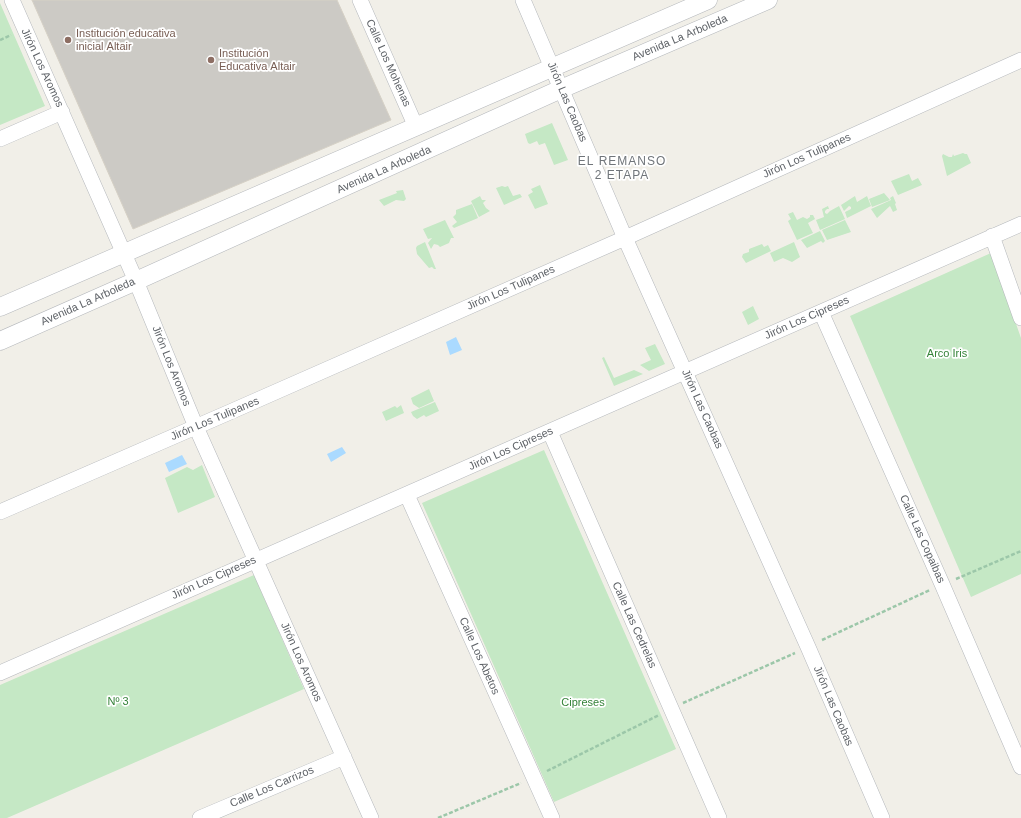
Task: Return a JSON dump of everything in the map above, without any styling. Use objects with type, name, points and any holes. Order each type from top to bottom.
[{"type":"street","name":"Jirón Los Aromos","points":[[12,0],[136,281],[196,427],[371,818]]},
{"type":"street","name":"Calle Los Mohenas","points":[[360,0],[416,127]]},
{"type":"street","name":"Jirón Las Caobas","points":[[523,0],[625,238],[808,647],[882,818]]},
{"type":"street","points":[[0,307],[123,252],[708,0]]},
{"type":"street","name":"Avenida La Arboleda","points":[[0,341],[561,89],[768,0]]},
{"type":"street","name":"Jirón Los Tulipanes","points":[[0,512],[625,238],[1021,60]]},
{"type":"street","points":[[0,138],[62,112]]},
{"type":"street","name":"Jirón Los Cipreses","points":[[0,673],[1021,224]]},
{"type":"street","points":[[992,236],[1021,318]]},
{"type":"street","name":"Calle Las Copaibas","points":[[821,312],[942,584],[1021,767]]},
{"type":"street","name":"Calle Las Cedrelas","points":[[550,432],[719,818]]},
{"type":"street","name":"Calle Los Abetos","points":[[407,494],[552,818]]},
{"type":"street","name":"Calle Los Carrizos","points":[[200,818],[344,757]]},
{"type":"path","points":[[438,818],[534,777],[671,709],[942,584],[1021,551]]},
{"type":"green space","points":[[0,3],[45,106],[0,125]]},
{"type":"green space","points":[[552,123],[568,160],[554,165],[545,143],[539,145],[537,141],[530,144],[528,143],[525,134]]},
{"type":"green space","points":[[963,153],[967,154],[971,163],[947,176],[942,156],[943,154],[952,157],[953,154],[954,156]]},
{"type":"green space","points":[[909,174],[912,181],[918,178],[922,185],[898,195],[891,181]]},
{"type":"green space","points":[[540,185],[548,204],[535,209],[528,195],[533,192],[531,189]]},
{"type":"green space","points":[[508,186],[513,196],[520,194],[522,197],[504,205],[496,188]]},
{"type":"green space","points":[[403,190],[406,199],[404,201],[396,200],[384,206],[379,200],[397,193],[396,191]]},
{"type":"green space","points":[[884,193],[890,200],[872,207],[869,199]]},
{"type":"green space","points":[[480,196],[482,200],[486,200],[483,203],[490,211],[479,217],[471,201]]},
{"type":"green space","points":[[855,196],[857,202],[867,196],[871,206],[847,218],[845,212],[851,209],[851,207],[849,206],[844,211],[841,205]]},
{"type":"green space","points":[[893,196],[897,210],[893,212],[890,206],[877,218],[871,209],[891,200],[890,198]]},
{"type":"green space","points":[[472,204],[478,218],[454,228],[452,226],[457,222],[453,217],[456,214],[456,210]]},
{"type":"green space","points":[[828,206],[829,209],[825,211],[825,213],[827,214],[839,206],[845,219],[820,230],[816,220],[824,217],[822,209]]},
{"type":"green space","points":[[793,212],[797,220],[803,217],[807,219],[810,215],[813,215],[815,219],[808,223],[813,233],[797,240],[788,221],[791,219],[788,214]]},
{"type":"green space","points":[[445,220],[454,238],[451,238],[449,243],[440,247],[434,244],[431,249],[428,243],[432,238],[428,239],[423,229]]},
{"type":"green space","points":[[845,220],[851,232],[827,240],[822,230]]},
{"type":"green space","points":[[820,231],[825,241],[823,243],[821,241],[807,248],[801,240]]},
{"type":"green space","points":[[425,242],[436,269],[432,267],[429,268],[417,254],[417,246]]},
{"type":"green space","points":[[794,242],[800,257],[792,262],[783,258],[774,262],[770,253]]},
{"type":"green space","points":[[762,244],[764,247],[768,245],[771,251],[746,263],[742,257],[743,254],[749,252],[749,249]]},
{"type":"green space","name":"Arco Iris","points":[[991,253],[1021,338],[1021,574],[971,597],[850,316]]},
{"type":"green space","points":[[753,306],[759,319],[748,325],[742,312]]},
{"type":"green space","points":[[655,344],[665,364],[649,371],[640,365],[651,360],[645,348]]},
{"type":"green space","points":[[604,357],[614,378],[634,370],[643,374],[614,386],[602,358]]},
{"type":"green space","points":[[429,389],[434,401],[419,408],[413,404],[411,398]]},
{"type":"green space","points":[[435,402],[439,411],[426,417],[424,415],[417,419],[413,416],[411,412]]},
{"type":"green space","points":[[401,405],[404,413],[386,421],[382,412],[395,406],[397,408]]},
{"type":"green space","name":"Cipreses","points":[[544,450],[676,749],[554,802],[422,503]]},
{"type":"green space","points":[[202,465],[215,497],[178,513],[165,478],[187,467],[193,470]]},
{"type":"green space","name":"Nº 3","points":[[254,575],[304,689],[7,818],[0,818],[0,685]]},
{"type":"water","points":[[456,337],[462,350],[450,355],[446,342]]},
{"type":"water","points":[[342,447],[346,453],[331,462],[327,454]]},
{"type":"water","points":[[182,455],[187,464],[169,472],[165,463]]},
{"type":"building","name":"Institución Educativa Altair","points":[[32,0],[337,0],[391,120],[133,229]]},
{"type":"place","name":"Institución educativa inicial Altair","points":[[68,40]]},
{"type":"place","name":"Institución Educativa Altair","points":[[211,60]]},
{"type":"district","name":"EL REMANSO 2 ETAPA","points":[[622,169]]}]
